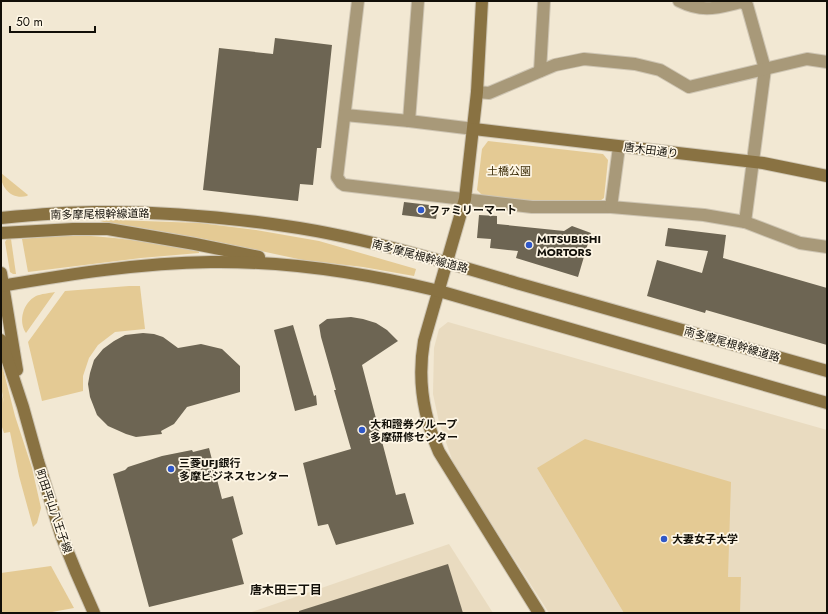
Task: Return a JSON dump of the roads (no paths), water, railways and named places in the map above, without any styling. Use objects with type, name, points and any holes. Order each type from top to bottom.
[{"type":"main road","points":[[482,1],[474,129],[465,199],[424,341],[422,355],[422,392],[430,432],[439,452],[538,613]]},
{"type":"main road","name":"唐木田通り","points":[[474,129],[752,162],[827,176]]},
{"type":"main road","name":"南多摩尾根幹線道路","points":[[1,218],[93,212],[140,212],[191,215],[274,224],[324,233],[372,243],[447,263],[827,371]]},
{"type":"main road","points":[[1,233],[73,229],[108,230],[195,244],[300,265],[379,278],[439,291],[827,403]]},
{"type":"main road","points":[[1,282],[162,264],[212,262],[300,265]]},
{"type":"main road","name":"町田平山八王子線","points":[[1,282],[23,407]]},
{"type":"main road","points":[[1,308],[23,407]]},
{"type":"main road","name":"町田平山八王子線","points":[[1,340],[23,407],[61,535],[94,613]]},
{"type":"street","points":[[358,1],[337,177],[344,185],[532,207],[611,207],[704,215],[745,222],[800,243],[827,247]]},
{"type":"street","points":[[409,121],[418,1]]},
{"type":"street","points":[[540,71],[544,1]]},
{"type":"street","points":[[679,1],[690,6],[710,9],[741,2],[747,5],[765,69],[745,222]]},
{"type":"street","points":[[477,92],[489,93],[555,65],[584,59],[636,64],[660,70],[689,87],[807,59],[827,62]]},
{"type":"street","points":[[345,115],[474,129]]},
{"type":"street","points":[[611,207],[619,146]]},
{"type":"place","name":"ファミリーマート","points":[[421,210]]},
{"type":"place","name":"MITSUBISHI MORTORS","points":[[529,245]]},
{"type":"place","name":"大和證券グループ 多摩研修センター","points":[[362,430]]},
{"type":"place","name":"三菱UFJ銀行 多摩ビジネスセンター","points":[[171,469]]},
{"type":"place","name":"大妻女子大学","points":[[664,539]]},
{"type":"district","name":"唐木田三丁目","points":[[286,590]]},
{"type":"park label","name":"土橋公園","points":[[509,171]]}]
